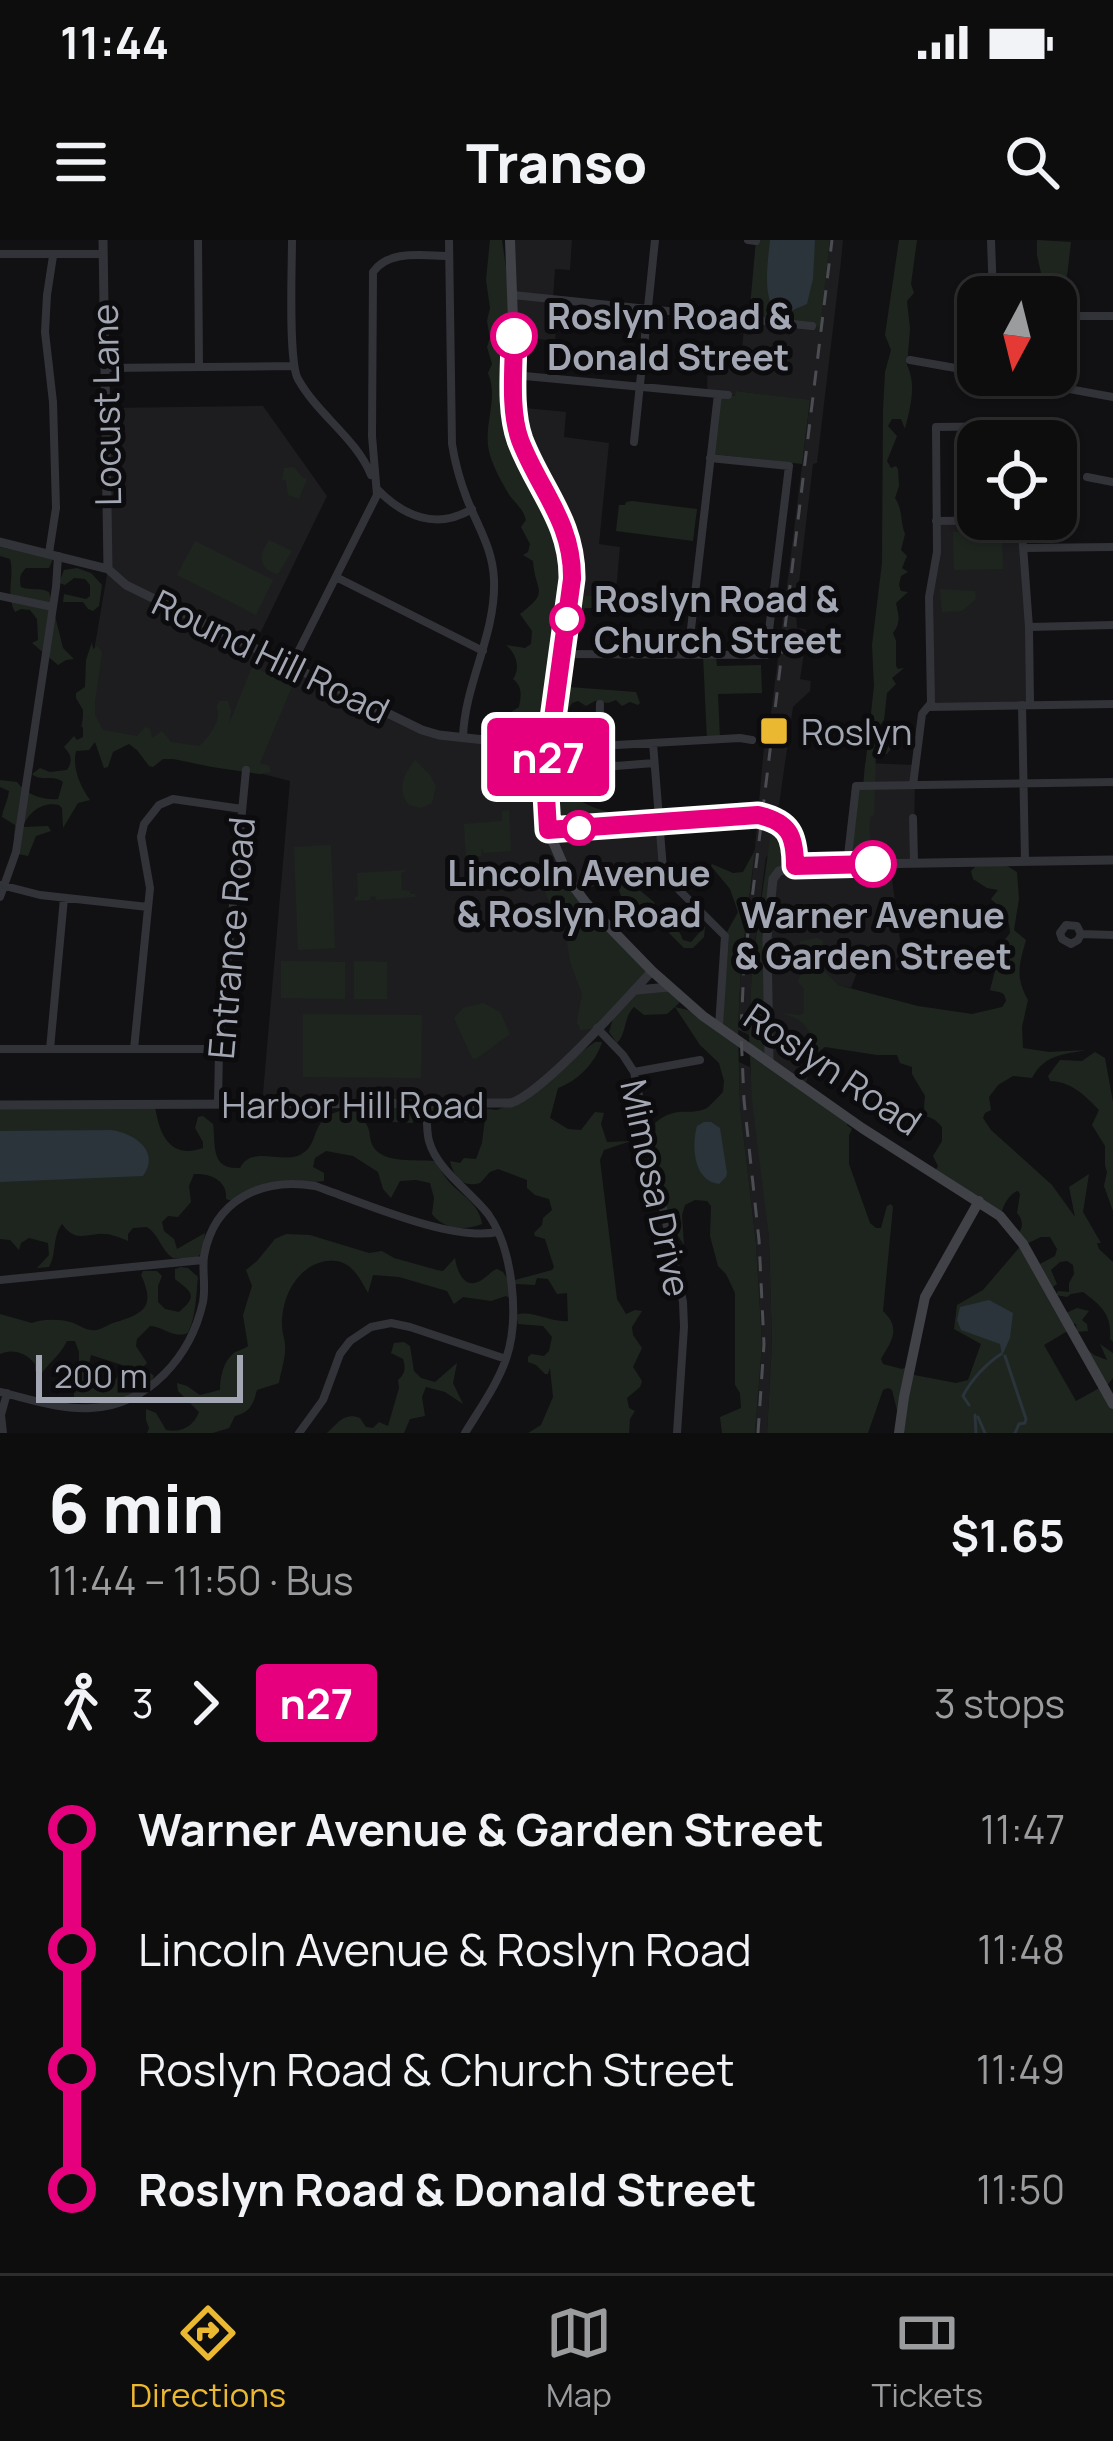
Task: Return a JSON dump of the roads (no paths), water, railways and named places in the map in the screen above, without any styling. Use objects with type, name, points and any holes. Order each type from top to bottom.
[{"type":"main road","name":"Roslyn Road","points":[[510,240],[519,436],[559,513],[571,551],[572,579],[545,777],[548,830],[561,864],[582,898],[652,971],[718,1028],[1000,1216],[1023,1244],[1113,1404]]},
{"type":"main road","points":[[899,1433],[926,1297],[979,1201]]},
{"type":"street","name":"Locust Lane","points":[[103,240],[109,569]]},
{"type":"street","points":[[198,240],[199,367]]},
{"type":"street","points":[[292,240],[294,366],[304,388],[367,465],[377,489],[391,501],[427,519],[451,520],[472,509]]},
{"type":"street","points":[[449,240],[452,444],[494,574],[492,620],[470,685],[463,737]]},
{"type":"street","points":[[634,442],[655,240]]},
{"type":"street","points":[[991,240],[992,276]]},
{"type":"street","points":[[0,254],[103,254]]},
{"type":"street","points":[[53,256],[45,332],[53,402],[53,607],[16,852],[1,889],[148,907]]},
{"type":"street","points":[[291,666],[375,500],[371,274],[391,257],[449,256]]},
{"type":"street","points":[[513,295],[812,326]]},
{"type":"street","points":[[1077,316],[1113,316]]},
{"type":"street","points":[[910,360],[957,368]]},
{"type":"street","points":[[105,368],[294,366]]},
{"type":"street","points":[[514,376],[723,395],[710,458],[688,655]]},
{"type":"street","points":[[1077,390],[1113,397]]},
{"type":"street","points":[[931,706],[928,593],[937,557],[936,427],[957,427]]},
{"type":"street","points":[[562,654],[766,655],[789,466],[710,458]]},
{"type":"street","points":[[1087,477],[1113,482]]},
{"type":"street","points":[[936,521],[957,521]]},
{"type":"street","points":[[1023,540],[1029,627],[1025,861]]},
{"type":"street","name":"Round Hill Road","points":[[0,542],[109,569],[125,585],[422,730],[549,747]]},
{"type":"street","points":[[1024,548],[1113,547]]},
{"type":"street","points":[[336,578],[483,651]]},
{"type":"street","points":[[0,596],[53,607]]},
{"type":"street","points":[[1029,627],[1113,625]]},
{"type":"street","points":[[600,704],[599,746],[612,765],[654,763]]},
{"type":"street","points":[[913,785],[923,711],[931,706],[1113,704]]},
{"type":"street","points":[[599,746],[752,740]]},
{"type":"street","points":[[653,743],[664,872],[725,936],[718,1028]]},
{"type":"street","name":"Entrance Road","points":[[218,1106],[219,1049],[246,770]]},
{"type":"street","points":[[847,864],[856,786],[1113,782]]},
{"type":"street","points":[[134,1049],[148,907],[144,824],[164,802],[177,799],[242,809]]},
{"type":"street","points":[[548,830],[758,815],[772,818],[792,837],[795,866]]},
{"type":"street","points":[[914,818],[914,863]]},
{"type":"street","points":[[769,1061],[767,938],[773,879],[779,871],[847,864],[1113,860]]},
{"type":"street","points":[[50,1049],[64,898]]},
{"type":"street","points":[[1081,934],[1113,935]]},
{"type":"street","name":"Harbor Hill Road","points":[[0,1105],[519,1100],[546,1079],[652,971]]},
{"type":"street","points":[[632,992],[669,987]]},
{"type":"street","name":"Mimosa Drive","points":[[597,1028],[634,1072],[683,1302],[677,1433]]},
{"type":"street","points":[[769,1041],[786,1073]]},
{"type":"street","points":[[0,1049],[219,1049]]},
{"type":"street","points":[[634,1072],[700,1060]]},
{"type":"street","points":[[427,1104],[431,1148],[486,1211],[497,1232],[514,1306],[506,1359],[466,1433]]},
{"type":"street","points":[[3,1433],[3,1393],[64,1406],[113,1405],[145,1391],[172,1366],[199,1316],[203,1260],[212,1230],[230,1207],[255,1190],[283,1183],[315,1186],[454,1232],[497,1232]]},
{"type":"street","points":[[0,1280],[203,1260]]},
{"type":"street","points":[[299,1433],[323,1400],[340,1354],[371,1327],[391,1323],[410,1327],[506,1359]]},
{"type":"waterway","points":[[969,1405],[963,1396],[966,1390],[1001,1354]]},
{"type":"waterway","points":[[1005,1356],[1026,1419],[1015,1433]]},
{"type":"waterway","points":[[975,1415],[976,1433]]},
{"type":"waterway","points":[[978,1417],[985,1433]]},
{"type":"railway","points":[[758,1433],[764,1344],[744,1100],[744,965],[832,240]]},
{"type":"place","name":"Roslyn Road & Donald Street","points":[[514,336]]},
{"type":"place","name":"Roslyn Road & Church Street","points":[[567,619]]},
{"type":"place","name":"Roslyn","points":[[774,731]]},
{"type":"place","name":"Lincoln Avenue & Roslyn Road","points":[[579,828]]},
{"type":"place","name":"Warner Avenue & Garden Street","points":[[873,864]]}]
